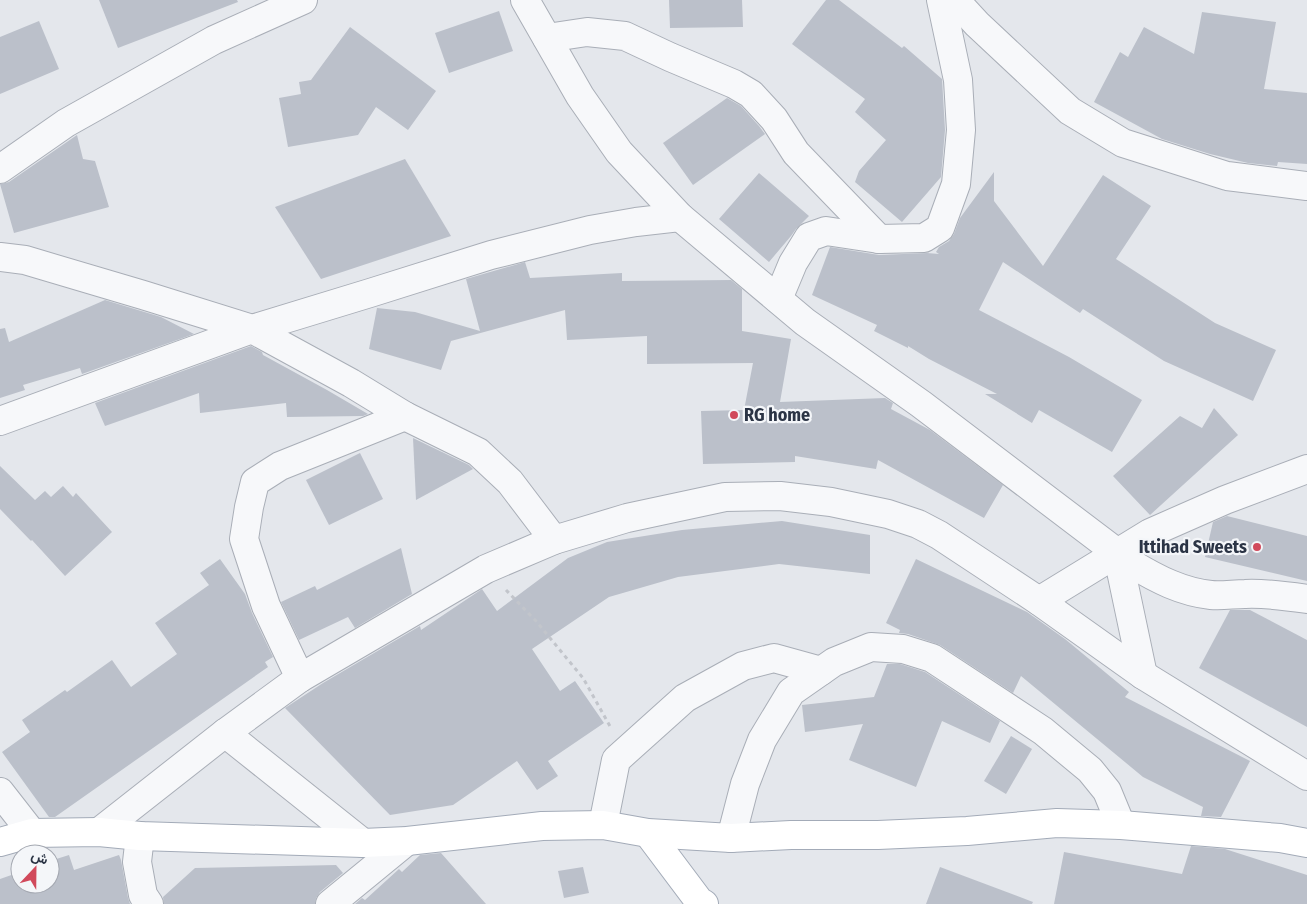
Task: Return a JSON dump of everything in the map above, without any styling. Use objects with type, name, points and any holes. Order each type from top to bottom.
[{"type":"main road","points":[[0,842],[32,833],[99,832],[140,836],[363,843],[407,841],[542,826],[603,825],[648,833],[731,838],[967,831],[1057,823],[1121,825],[1280,838],[1307,843]]},
{"type":"main road","points":[[648,833],[699,903]]},
{"type":"street","points":[[0,169],[66,123],[214,40],[303,0]]},
{"type":"street","points":[[778,299],[793,263],[809,237],[826,231],[879,239],[924,238],[940,228],[956,184],[961,130],[958,80],[941,0]]},
{"type":"street","points":[[955,0],[1070,111],[1123,143],[1227,176],[1307,186]]},
{"type":"street","points":[[534,2],[546,38],[580,96],[619,152],[680,217],[805,322],[921,404],[1132,564],[1149,574],[1188,591],[1212,596],[1280,595],[1307,599]]},
{"type":"street","points":[[546,38],[587,32],[625,36],[734,84],[751,94],[774,119],[796,153],[879,239]]},
{"type":"street","points":[[0,421],[252,329],[491,255],[590,230],[680,217]]},
{"type":"street","points":[[0,258],[24,260],[252,329],[350,383],[404,416],[478,452],[510,482],[554,540]]},
{"type":"street","points":[[300,678],[266,606],[244,539],[255,482],[280,466],[404,416]]},
{"type":"street","points":[[1039,601],[1150,533],[1225,500],[1307,469]]},
{"type":"street","points":[[99,832],[300,678],[486,569],[554,540],[627,518],[725,497],[780,496],[831,502],[888,514],[918,524],[939,535],[1039,601],[1143,675],[1307,776]]},
{"type":"street","points":[[1118,552],[1143,675]]},
{"type":"street","points":[[731,838],[745,784],[762,740],[790,692],[834,662],[871,647],[903,649],[932,658],[1044,731],[1090,770],[1107,791],[1121,825]]},
{"type":"street","points":[[603,825],[616,760],[685,698],[743,666],[774,658],[822,671]]},
{"type":"street","points":[[225,734],[363,843]]},
{"type":"street","points":[[0,792],[32,833]]},
{"type":"street","points":[[140,836],[137,862],[142,895],[149,904]]},
{"type":"street","points":[[330,904],[407,841]]},
{"type":"path","points":[[486,569],[536,622],[583,678],[616,735],[616,760]]},
{"type":"building","points":[[99,0],[237,0],[238,2],[118,48]]},
{"type":"building","points":[[669,0],[742,0],[743,27],[670,28]]},
{"type":"building","points":[[826,0],[839,0],[902,48],[904,46],[942,79],[945,130],[941,177],[902,222],[855,182],[859,171],[886,140],[855,112],[865,99],[792,44]]},
{"type":"building","points":[[499,11],[513,51],[449,73],[435,33]]},
{"type":"building","points":[[1202,12],[1276,22],[1264,89],[1307,93],[1307,164],[1278,162],[1277,166],[1248,163],[1210,154],[1162,139],[1094,102],[1120,52],[1128,57],[1144,27],[1194,54]]},
{"type":"building","points":[[39,21],[59,69],[0,94],[0,37]]},
{"type":"building","points":[[350,27],[436,91],[408,130],[376,107],[358,135],[288,147],[279,98],[301,94],[299,82],[311,80]]},
{"type":"building","points":[[727,98],[741,106],[765,134],[693,185],[663,143]]},
{"type":"building","points":[[77,135],[83,159],[95,161],[109,207],[14,233],[0,184],[9,182]]},
{"type":"building","points":[[405,159],[451,236],[321,279],[275,207]]},
{"type":"building","points":[[994,172],[994,201],[1043,266],[1103,175],[1151,206],[1116,259],[1215,323],[1276,350],[1253,401],[1164,361],[1083,309],[1080,313],[1003,262],[979,310],[1069,357],[1142,400],[1112,452],[1039,410],[1032,423],[985,394],[997,394],[908,346],[908,348],[874,331],[877,325],[812,295],[830,247],[879,255],[939,254],[936,252],[939,247],[949,241],[960,218]]},
{"type":"building","points":[[759,173],[809,216],[769,262],[719,219]]},
{"type":"building","points":[[525,262],[530,278],[622,273],[622,281],[731,280],[742,289],[742,331],[791,339],[780,402],[885,398],[893,403],[891,409],[930,430],[1003,485],[984,518],[878,460],[876,469],[795,456],[795,462],[703,464],[701,411],[744,410],[753,363],[647,364],[647,336],[567,340],[565,310],[451,341],[441,370],[369,349],[377,308],[415,312],[480,331],[466,279]]},
{"type":"building","points":[[105,300],[161,317],[194,334],[82,374],[80,368],[23,385],[25,390],[0,398],[0,329],[5,328],[9,342]]},
{"type":"building","points":[[251,346],[262,352],[263,355],[368,414],[363,416],[287,417],[286,403],[200,413],[199,393],[105,426],[95,403]]},
{"type":"building","points":[[1214,408],[1238,435],[1150,515],[1113,476],[1180,416],[1202,428]]},
{"type":"building","points":[[413,438],[469,465],[473,469],[416,500]]},
{"type":"building","points":[[360,453],[383,499],[329,525],[306,480]]},
{"type":"building","points":[[0,466],[35,500],[45,491],[51,497],[63,486],[73,497],[76,493],[112,532],[65,576],[0,509]]},
{"type":"building","name":"Ittihad Sweets","points":[[1227,516],[1307,536],[1307,581],[1205,557],[1213,522]]},
{"type":"building","points":[[782,521],[870,535],[870,574],[779,564],[678,577],[609,597],[532,649],[560,691],[575,681],[604,723],[548,761],[558,776],[537,790],[517,761],[453,805],[390,815],[285,708],[323,683],[420,626],[421,630],[482,589],[497,611],[568,558],[607,542],[682,530]]},
{"type":"building","points":[[401,548],[412,594],[355,628],[348,617],[299,640],[281,602],[315,586],[317,590]]},
{"type":"building","points":[[220,559],[245,594],[273,657],[265,662],[268,667],[55,817],[49,817],[2,752],[30,732],[22,720],[65,690],[67,692],[112,660],[131,687],[177,654],[155,623],[209,585],[200,573]]},
{"type":"building","points":[[916,559],[1027,612],[1065,639],[1129,692],[1125,697],[1250,761],[1221,817],[1201,816],[1203,807],[1143,777],[1021,676],[1013,693],[940,645],[908,634],[899,633],[900,630],[886,623]]},
{"type":"building","points":[[1230,610],[1250,610],[1307,640],[1307,727],[1199,668]]},
{"type":"building","points":[[887,664],[900,664],[925,672],[1000,721],[990,743],[942,721],[916,787],[849,760],[863,724],[805,732],[802,705],[874,697]]},
{"type":"building","points":[[1011,736],[1032,749],[1006,794],[984,781]]},
{"type":"building","points":[[1191,846],[1225,849],[1307,875],[1307,904],[1054,904],[1064,852],[1182,874]]},
{"type":"building","points":[[441,853],[486,904],[355,904],[362,898],[365,900],[399,869],[402,872],[420,855]]},
{"type":"building","points":[[69,855],[74,870],[119,855],[130,904],[0,904],[0,879],[10,876],[10,894],[60,894],[60,858]]},
{"type":"building","points":[[336,865],[343,873],[320,892],[315,904],[164,904],[163,897],[195,868]]},
{"type":"building","points":[[583,867],[589,893],[564,898],[558,871]]},
{"type":"building","points":[[940,867],[1033,902],[1032,904],[926,904]]},
{"type":"place","name":"RG home","points":[[734,415]]},
{"type":"place","name":"Ittihad Sweets","points":[[1257,547]]}]
